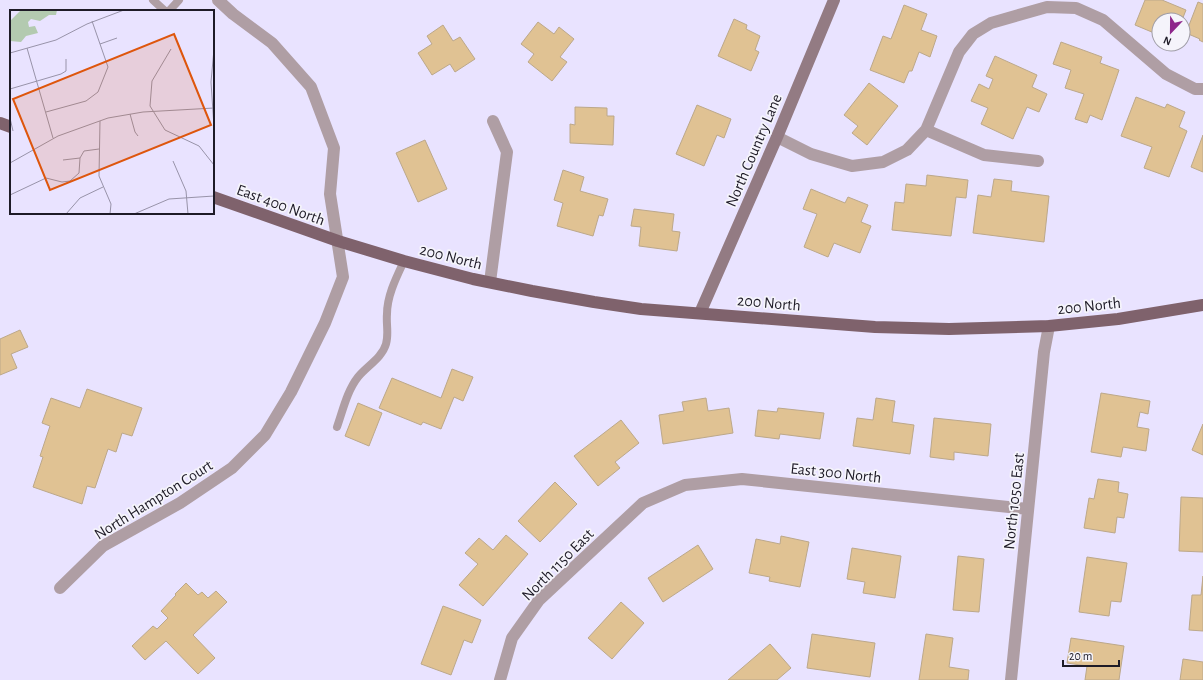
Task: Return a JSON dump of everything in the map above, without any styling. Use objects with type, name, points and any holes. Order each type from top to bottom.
[{"type":"main road","points":[[0,123],[10,126]]},
{"type":"main road","name":"East 400 North","points":[[214,197],[338,241]]},
{"type":"main road","name":"200 North","points":[[338,241],[404,262],[490,282],[601,304],[641,309],[875,327],[956,329],[1049,326],[1118,319],[1203,305]]},
{"type":"street","name":"North Hampton Court","points":[[60,588],[103,546],[180,503],[232,468],[265,435],[291,392],[325,323],[343,277],[330,194],[334,148],[311,87],[272,43],[233,14],[218,0]]},
{"type":"street","name":"North Country Lane","points":[[700,313],[777,137],[834,0]]},
{"type":"street","points":[[777,137],[810,154],[852,166],[883,162],[907,150],[926,130],[959,52],[973,34],[991,23],[1047,7],[1076,8],[1103,20],[1166,74],[1195,89],[1203,89]]},
{"type":"street","points":[[490,282],[507,152],[493,121]]},
{"type":"street","points":[[926,130],[984,155],[1038,160]]},
{"type":"street","name":"North 1050 East","points":[[1011,680],[1044,352],[1049,326]]},
{"type":"street","name":"East 300 North","points":[[643,503],[684,485],[742,479],[1028,509]]},
{"type":"street","name":"North 1150 East","points":[[500,680],[512,638],[539,600],[643,503]]},
{"type":"lane","points":[[153,0],[164,10]]},
{"type":"lane","points":[[170,10],[179,0]]},
{"type":"lane","points":[[337,427],[350,389],[358,376],[382,353],[386,344],[388,331],[386,313],[392,287],[404,262]]},
{"type":"building","points":[[1145,0],[1162,0],[1186,10],[1185,12],[1151,12],[1151,32],[1135,25]]},
{"type":"building","points":[[1198,2],[1203,4],[1203,42],[1191,35],[1191,20]]},
{"type":"building","points":[[904,5],[927,14],[921,30],[937,36],[930,57],[919,52],[912,71],[909,71],[904,83],[870,70],[883,36],[891,39]]},
{"type":"building","points":[[734,19],[747,25],[746,29],[760,36],[755,50],[759,52],[751,71],[718,56]]},
{"type":"building","points":[[538,22],[554,34],[559,27],[574,39],[560,57],[567,62],[552,81],[528,62],[534,54],[521,44]]},
{"type":"building","points":[[443,25],[453,41],[460,37],[475,59],[455,72],[450,64],[432,75],[418,53],[432,44],[427,36]]},
{"type":"building","points":[[1061,42],[1102,57],[1100,63],[1119,70],[1102,120],[1090,115],[1087,123],[1075,119],[1084,94],[1065,88],[1071,70],[1053,64]]},
{"type":"building","points":[[995,56],[1037,75],[1032,87],[1047,94],[1039,112],[1027,107],[1013,139],[981,124],[988,108],[971,101],[979,84],[989,89],[993,79],[986,76]]},
{"type":"building","points":[[869,83],[898,106],[867,145],[852,133],[858,126],[844,115]]},
{"type":"building","points":[[1136,97],[1165,108],[1167,104],[1185,112],[1179,127],[1187,131],[1169,177],[1144,168],[1152,147],[1121,136]]},
{"type":"building","points":[[697,105],[731,119],[724,138],[717,135],[704,166],[676,154]]},
{"type":"building","points":[[575,107],[607,108],[607,116],[614,116],[613,145],[570,143],[570,124],[575,125]]},
{"type":"building","points":[[1203,135],[1203,172],[1191,167]]},
{"type":"building","points":[[425,140],[447,189],[418,202],[396,153]]},
{"type":"building","points":[[563,170],[584,177],[580,191],[608,199],[603,216],[599,215],[593,236],[557,226],[563,203],[554,200]]},
{"type":"building","points":[[927,175],[968,180],[966,198],[956,197],[951,236],[892,230],[895,202],[904,203],[906,184],[926,186]]},
{"type":"building","points":[[994,179],[1012,181],[1011,191],[1049,196],[1044,242],[973,233],[978,195],[991,197]]},
{"type":"building","points":[[811,189],[845,203],[848,197],[868,205],[861,222],[871,226],[860,253],[834,243],[828,257],[804,247],[817,214],[803,209]]},
{"type":"building","points":[[634,209],[674,214],[672,231],[680,232],[677,251],[639,246],[641,227],[631,226]]},
{"type":"building","points":[[20,330],[28,347],[11,354],[17,368],[0,375],[0,339]]},
{"type":"building","points":[[452,369],[473,377],[463,401],[454,397],[441,429],[423,422],[421,425],[379,408],[392,378],[441,398]]},
{"type":"building","points":[[87,389],[142,408],[132,436],[122,433],[116,452],[108,449],[95,488],[87,486],[82,504],[33,487],[43,457],[40,456],[50,426],[42,423],[51,398],[80,408]]},
{"type":"building","points":[[1101,393],[1150,401],[1148,414],[1140,412],[1137,427],[1149,429],[1146,451],[1123,447],[1121,457],[1091,452]]},
{"type":"building","points":[[706,398],[708,411],[729,408],[733,433],[663,444],[659,415],[684,411],[682,402]]},
{"type":"building","points":[[876,398],[895,401],[892,422],[914,425],[910,454],[853,446],[857,418],[873,420]]},
{"type":"building","points":[[358,403],[382,413],[369,446],[345,436]]},
{"type":"building","points":[[778,408],[824,413],[820,439],[780,434],[779,439],[755,436],[758,410],[777,412]]},
{"type":"building","points":[[934,418],[991,424],[988,456],[954,452],[954,460],[930,457]]},
{"type":"building","points":[[621,420],[639,443],[615,462],[620,468],[598,486],[574,456]]},
{"type":"building","points":[[1203,424],[1203,455],[1192,450]]},
{"type":"building","points":[[1098,479],[1119,482],[1118,492],[1128,494],[1124,518],[1117,517],[1115,533],[1084,528],[1089,498],[1094,499]]},
{"type":"building","points":[[555,482],[577,504],[540,542],[518,521]]},
{"type":"building","points":[[1181,497],[1203,498],[1203,552],[1179,551]]},
{"type":"building","points":[[506,535],[528,554],[483,606],[459,585],[478,564],[465,553],[479,538],[493,550]]},
{"type":"building","points":[[781,536],[809,542],[800,587],[769,581],[770,577],[749,573],[756,539],[780,544]]},
{"type":"building","points":[[698,545],[713,569],[663,602],[648,578]]},
{"type":"building","points":[[852,548],[901,556],[895,598],[863,593],[865,582],[847,579]]},
{"type":"building","points":[[958,556],[984,559],[979,612],[953,610]]},
{"type":"building","points":[[1087,557],[1127,563],[1121,602],[1111,601],[1109,616],[1079,612]]},
{"type":"building","points":[[1203,576],[1203,631],[1189,630],[1192,595],[1201,595]]},
{"type":"building","points":[[186,583],[198,595],[202,592],[208,598],[216,591],[227,602],[193,635],[215,658],[198,674],[166,641],[145,660],[132,646],[153,626],[157,629],[168,618],[161,611]]},
{"type":"building","points":[[621,602],[644,623],[612,659],[588,638]]},
{"type":"building","points":[[443,606],[481,620],[472,643],[464,640],[451,675],[421,664]]},
{"type":"building","points":[[812,634],[875,643],[870,677],[807,668]]},
{"type":"building","points":[[926,634],[953,638],[949,667],[969,670],[968,680],[919,680]]},
{"type":"building","points":[[1071,638],[1124,646],[1119,680],[1085,680],[1087,666],[1067,663]]},
{"type":"building","points":[[770,644],[791,668],[777,680],[728,680]]},
{"type":"building","points":[[1183,659],[1203,662],[1203,680],[1180,680]]}]
